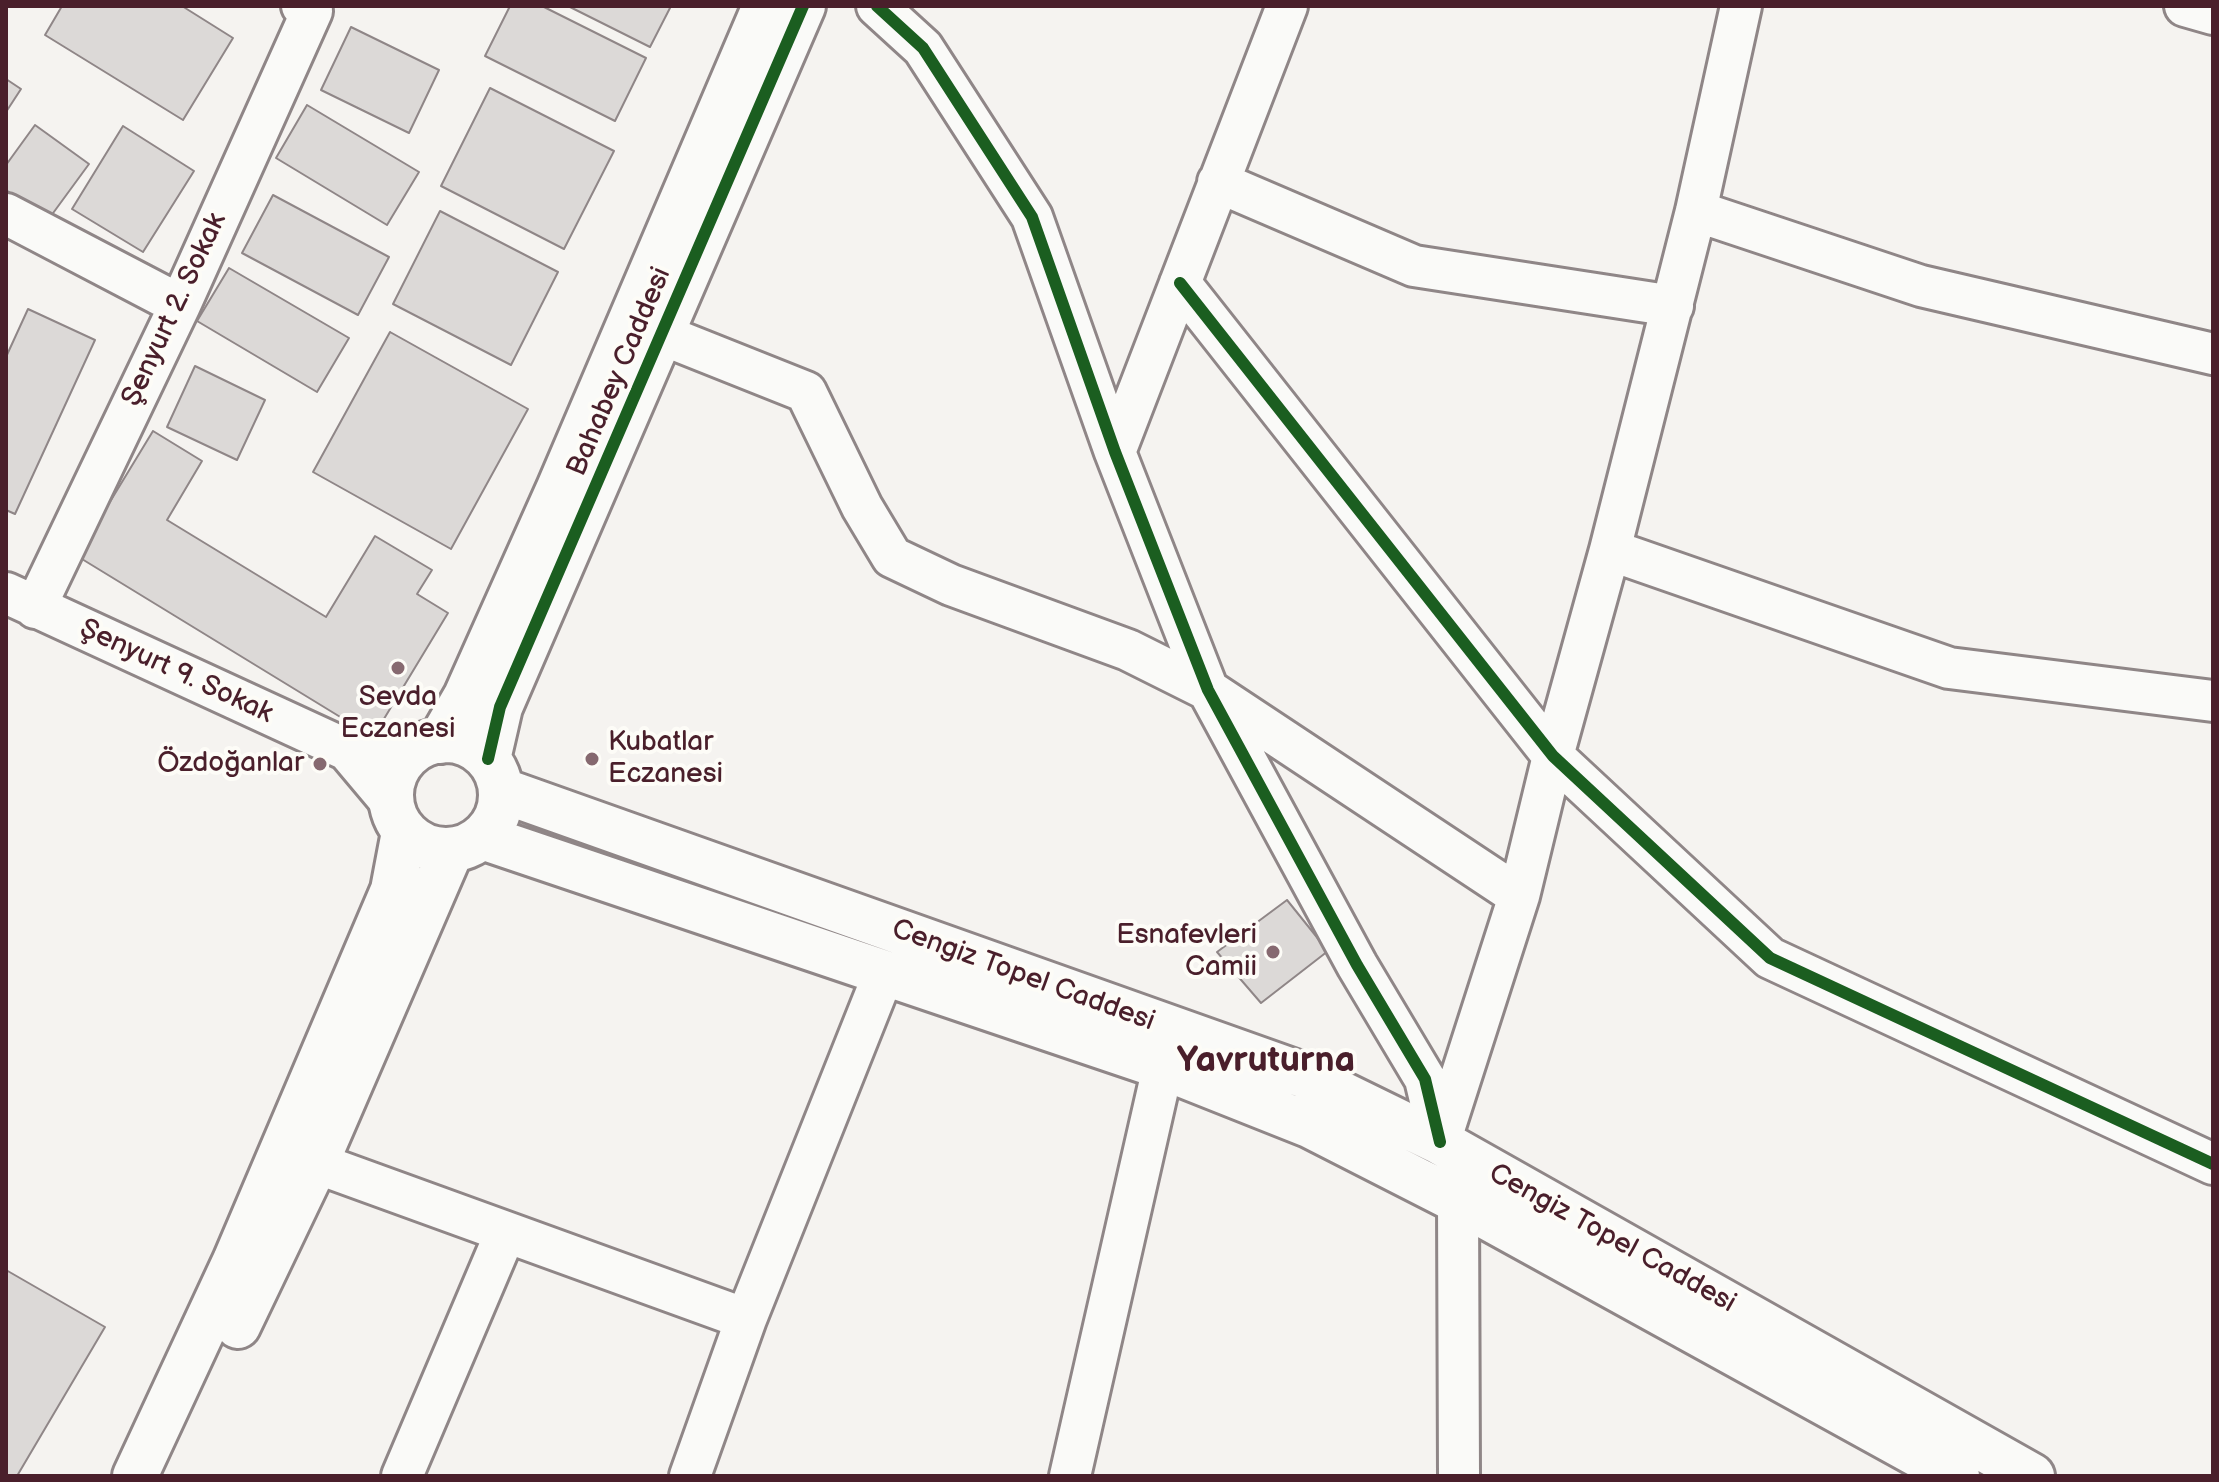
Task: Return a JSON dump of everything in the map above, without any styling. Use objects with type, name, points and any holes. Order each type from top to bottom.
[{"type":"main road","name":"Bahabey Caddesi","points":[[432,742],[466,696],[559,488],[765,6]]},
{"type":"main road","name":"Bahabey Caddesi","points":[[495,774],[500,707],[803,6]]},
{"type":"main road","name":"Cengiz Topel Caddesi","points":[[432,742],[458,741],[495,774],[1303,1075],[1440,1142],[2032,1476]]},
{"type":"main road","points":[[135,1476],[235,1261],[393,890],[398,766],[432,742]]},
{"type":"main road","points":[[167,1476],[467,844],[500,808],[495,774]]},
{"type":"main road","name":"Cengiz Topel Caddesi","points":[[397,816],[417,843],[467,844],[884,973],[1163,1067],[1309,1125],[1458,1201],[1957,1476]]},
{"type":"street","points":[[877,6],[923,48],[1032,217],[1115,452],[1208,690],[1357,965],[1425,1079],[1440,1142]]},
{"type":"street","points":[[1115,452],[1287,6]]},
{"type":"street","points":[[1440,1142],[1519,896],[1553,756],[1673,306],[1741,6]]},
{"type":"street","points":[[2185,6],[2213,14]]},
{"type":"street","name":"Şenyurt 2. Sokak","points":[[17,609],[180,305],[307,8]]},
{"type":"street","points":[[1218,182],[1414,266],[1673,306]]},
{"type":"street","points":[[1696,211],[1921,286],[2213,354]]},
{"type":"street","points":[[6,214],[180,305]]},
{"type":"street","points":[[1180,283],[1553,756],[1770,958],[2213,1164]]},
{"type":"street","points":[[663,335],[806,392],[862,507],[892,557],[951,585],[1128,650],[1208,690],[1519,896]]},
{"type":"street","points":[[1610,550],[1949,668],[2213,701]]},
{"type":"street","name":"Şenyurt 9. Sokak","points":[[17,609],[347,750]]},
{"type":"street","points":[[347,750],[391,750],[432,742]]},
{"type":"street","points":[[347,750],[397,816]]},
{"type":"street","points":[[690,1476],[746,1319],[884,973]]},
{"type":"street","points":[[1070,1476],[1163,1067]]},
{"type":"street","points":[[316,1163],[746,1319]]},
{"type":"street","points":[[1458,1201],[1459,1476]]},
{"type":"street","points":[[402,1476],[505,1234]]},
{"type":"building","points":[[62,6],[182,6],[233,38],[183,120],[45,35]]},
{"type":"building","points":[[510,6],[542,6],[646,58],[615,121],[485,56]]},
{"type":"building","points":[[568,6],[671,6],[650,47]]},
{"type":"building","points":[[351,27],[439,70],[409,133],[321,90]]},
{"type":"building","points":[[6,79],[21,89],[6,112]]},
{"type":"building","points":[[490,88],[614,151],[564,249],[441,186]]},
{"type":"building","points":[[307,105],[419,172],[387,225],[276,158]]},
{"type":"building","points":[[35,125],[89,164],[48,220],[6,190],[6,165]]},
{"type":"building","points":[[123,126],[194,171],[143,252],[72,209]]},
{"type":"building","points":[[273,195],[389,257],[358,315],[242,253]]},
{"type":"building","points":[[440,211],[558,272],[511,365],[393,304]]},
{"type":"building","points":[[229,268],[349,338],[317,392],[197,321]]},
{"type":"building","points":[[28,309],[95,340],[15,514],[6,510],[6,357]]},
{"type":"building","points":[[390,332],[528,409],[451,549],[313,472]]},
{"type":"building","points":[[195,366],[265,400],[237,460],[167,427]]},
{"type":"building","points":[[153,431],[202,461],[167,520],[326,617],[375,536],[432,570],[417,594],[448,613],[373,737],[77,556]]},
{"type":"building","name":"Esnafevleri Camii","points":[[1287,900],[1328,951],[1261,1003],[1217,952]]},
{"type":"building","points":[[6,1270],[105,1327],[17,1476],[6,1476]]},
{"type":"cycle path","points":[[488,759],[500,707],[803,6]]},
{"type":"cycle path","points":[[877,6],[923,48],[1032,217],[1115,452],[1208,690],[1357,965],[1425,1079],[1440,1142]]},
{"type":"cycle path","points":[[1180,283],[1553,756],[1770,958],[2213,1164]]},
{"type":"place","name":"Sevda Eczanesi","points":[[398,668]]},
{"type":"place","name":"Kubatlar Eczanesi","points":[[592,759]]},
{"type":"place","name":"Özdoğanlar","points":[[320,764]]},
{"type":"place","name":"Esnafevleri Camii","points":[[1273,952]]},
{"type":"district","name":"Yavruturna","points":[[1266,1062]]}]
